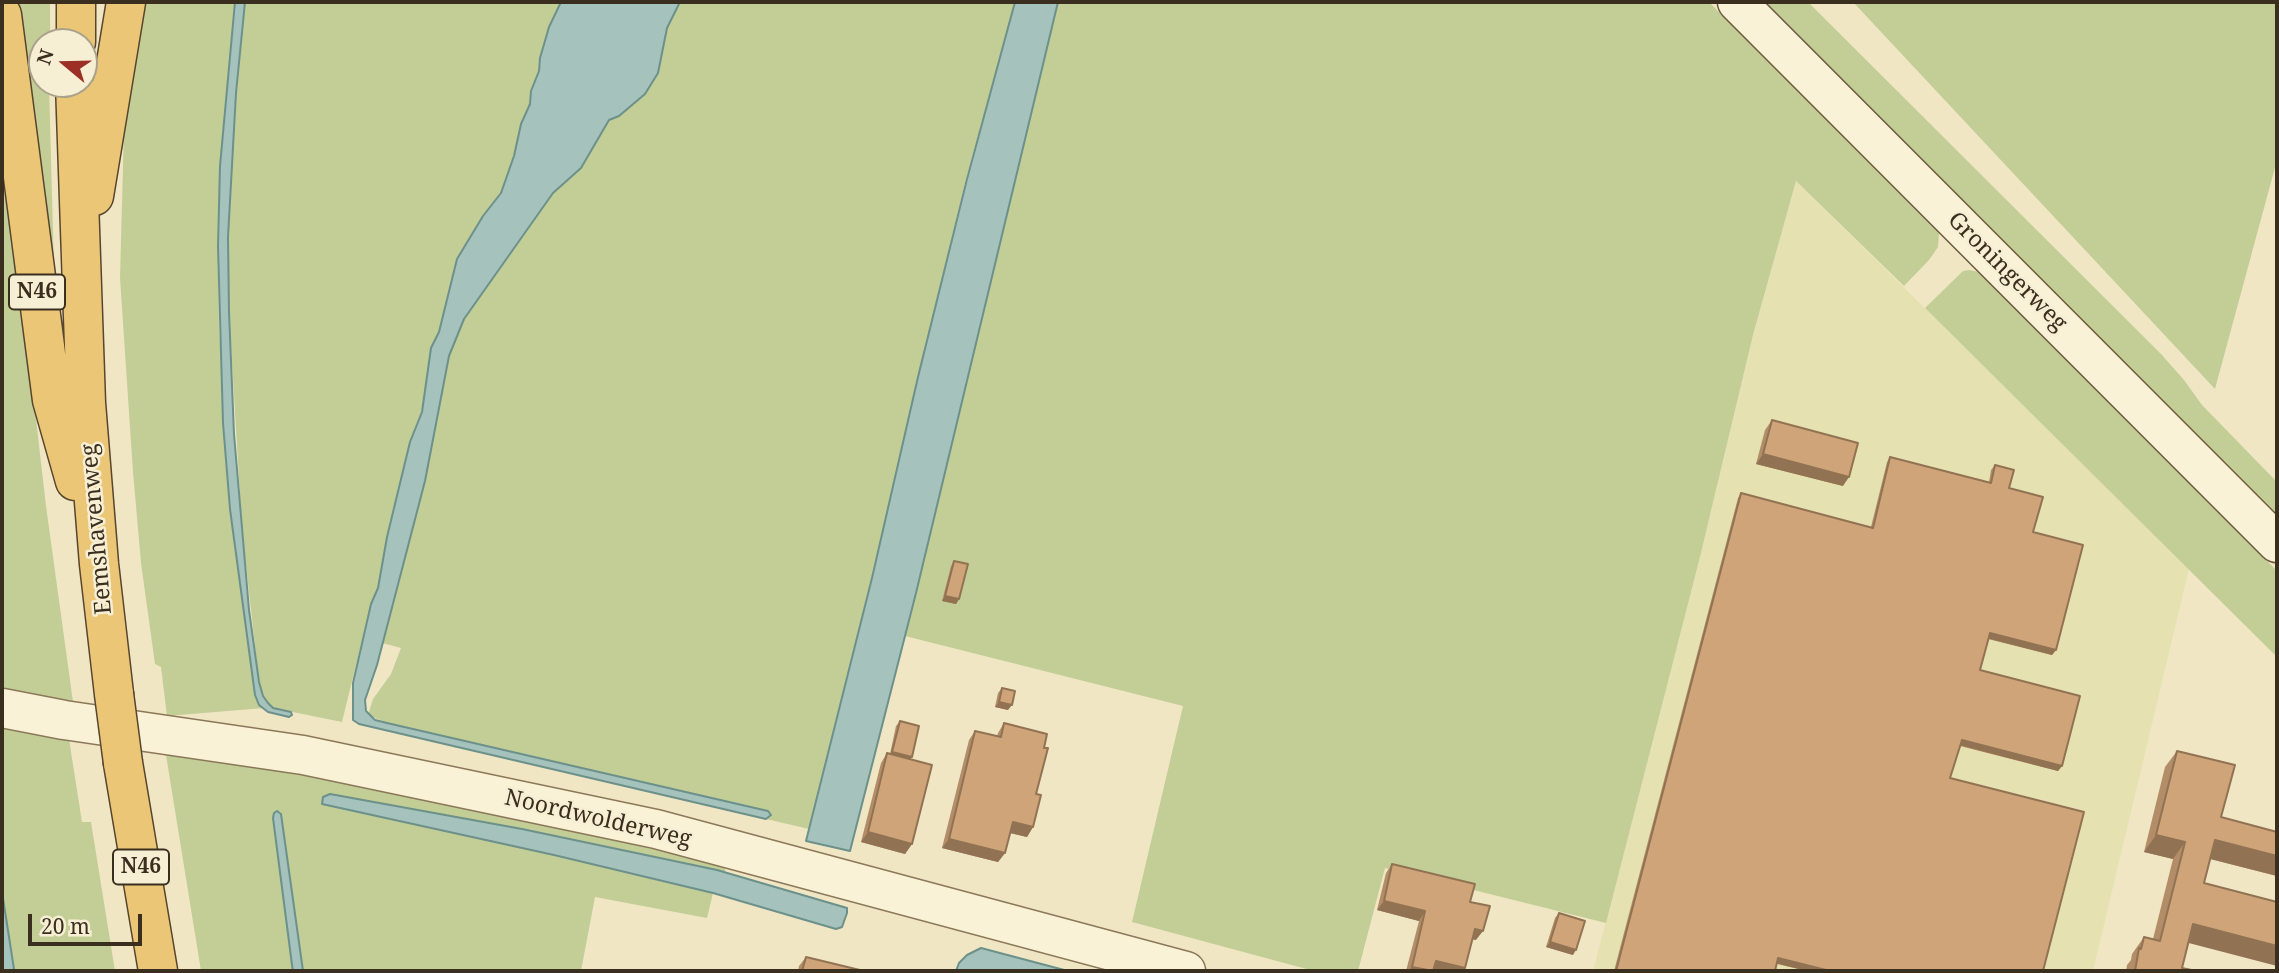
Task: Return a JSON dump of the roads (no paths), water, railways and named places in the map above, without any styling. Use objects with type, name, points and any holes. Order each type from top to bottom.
[{"type":"highway","points":[[76,2],[76,28]]},
{"type":"highway","name":"N46","points":[[80,281],[126,2]]},
{"type":"highway","name":"N46","points":[[2,16],[52,400],[99,564]]},
{"type":"highway","name":"Eemshavenweg","points":[[75,98],[86,403],[99,564],[123,763],[158,971]]},
{"type":"street","name":"Groningerweg","points":[[1737,2],[2277,543]]},
{"type":"street","name":"Noordwolderweg","points":[[2,708],[64,720],[303,755],[656,829],[1186,971]]},
{"type":"water","points":[[235,2],[245,2],[236,93],[228,237],[234,434],[249,610],[259,682],[268,703],[273,708],[291,712],[289,717],[268,712],[259,705],[255,695],[230,509],[223,423],[218,246],[220,166]]},
{"type":"water","points":[[561,2],[680,2],[667,28],[658,73],[645,94],[619,116],[609,120],[581,168],[553,193],[464,319],[449,356],[425,481],[377,665],[365,700],[366,711],[375,720],[387,723],[768,811],[771,815],[766,819],[359,724],[353,720],[353,683],[371,604],[378,588],[387,537],[410,442],[422,412],[431,348],[439,332],[457,259],[483,216],[501,193],[514,156],[521,124],[530,104],[531,91],[539,71],[549,27]]},
{"type":"water","points":[[1015,2],[1058,2],[916,593],[850,851],[806,841],[967,179]]},
{"type":"water","points":[[330,794],[522,829],[717,870],[847,908],[847,913],[842,927],[836,929],[713,893],[322,804],[323,797]]},
{"type":"water","points":[[277,811],[281,814],[303,971],[293,971],[292,965],[273,818]]},
{"type":"water","points":[[2,892],[14,969],[15,971],[2,971]]},
{"type":"water","points":[[981,948],[1068,971],[956,971],[967,955]]}]
